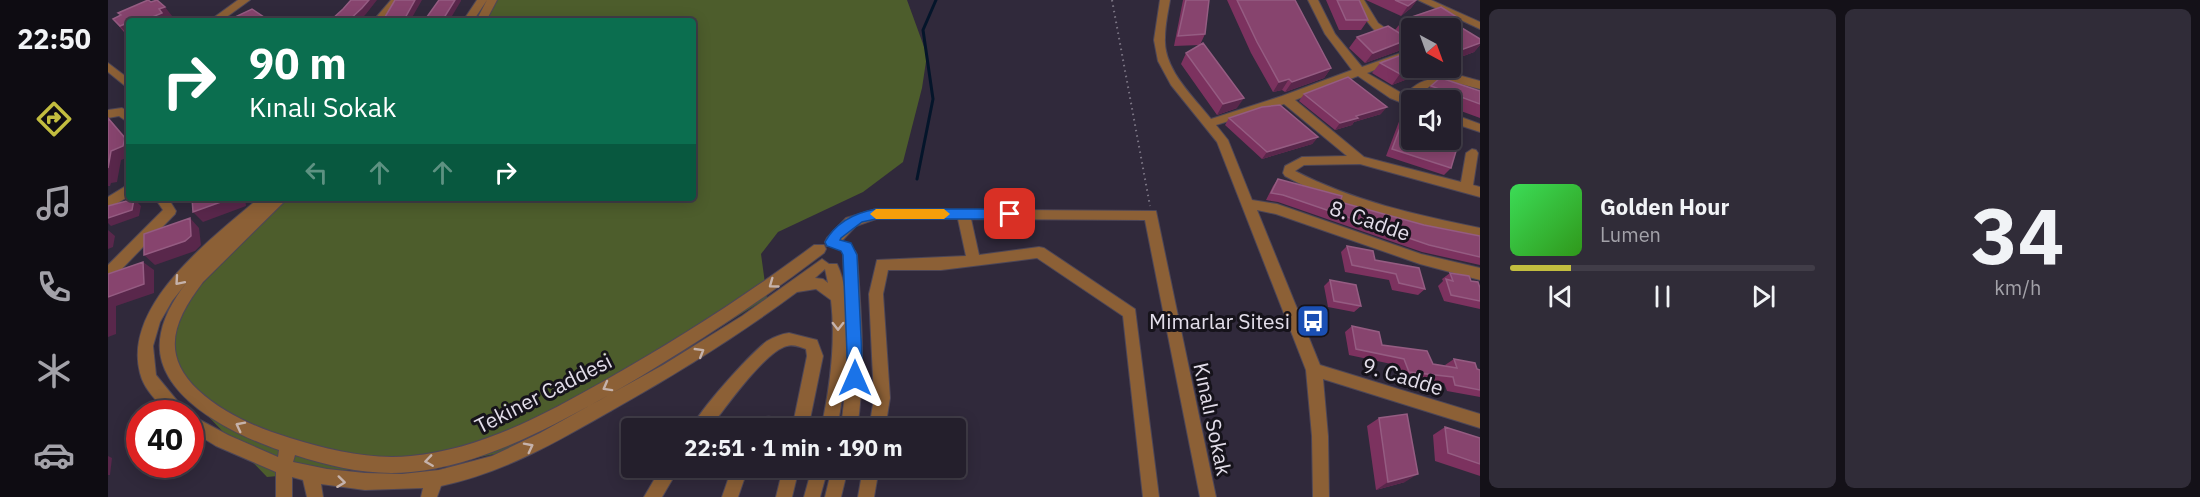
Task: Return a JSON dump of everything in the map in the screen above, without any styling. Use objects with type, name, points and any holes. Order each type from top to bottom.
[{"type":"street","points":[[218,18],[245,0]]},
{"type":"street","points":[[381,18],[396,0]]},
{"type":"street","points":[[470,18],[482,0]]},
{"type":"street","points":[[483,18],[492,0]]},
{"type":"street","points":[[1165,0],[1159,40],[1163,61],[1175,82],[1222,140],[1314,370],[1320,436],[1321,497]]},
{"type":"street","points":[[1313,0],[1329,32],[1359,72],[1378,86],[1401,98]]},
{"type":"street","points":[[1359,0],[1374,25],[1401,47]]},
{"type":"street","points":[[1423,0],[1477,25],[1480,36]]},
{"type":"street","points":[[1210,123],[1286,99],[1401,57]]},
{"type":"street","points":[[108,66],[126,79]]},
{"type":"street","points":[[1453,78],[1480,85]]},
{"type":"street","points":[[1418,90],[1423,84],[1430,83],[1460,90]]},
{"type":"street","points":[[1461,90],[1480,97]]},
{"type":"street","points":[[1286,99],[1360,160]]},
{"type":"street","points":[[108,114],[122,112],[126,115]]},
{"type":"street","points":[[1461,121],[1480,128]]},
{"type":"street","points":[[1466,187],[1472,153]]},
{"type":"street","points":[[1480,192],[1360,160],[1302,161],[1289,169],[1289,173],[1302,181],[1343,196],[1422,220],[1480,234]]},
{"type":"street","points":[[108,204],[126,191]]},
{"type":"street","points":[[108,274],[170,211],[163,201]]},
{"type":"street","points":[[166,400],[147,372],[147,342],[151,323],[159,307],[186,273],[264,201]]},
{"type":"street","name":"Tekiner Caddesi","points":[[279,201],[198,278],[174,312],[166,340],[166,352],[170,365],[188,390],[201,403],[250,432],[330,458],[380,464],[435,460],[488,448],[562,412],[672,351],[826,256]]},
{"type":"street","name":"8. Cadde","points":[[1247,204],[1276,209],[1420,259],[1480,273]]},
{"type":"street","points":[[963,214],[974,261]]},
{"type":"street","points":[[826,256],[851,222],[866,215],[1151,215]]},
{"type":"street","name":"Kınalı Sokak","points":[[1151,215],[1208,497]]},
{"type":"street","points":[[826,256],[846,247],[850,255],[856,357],[851,418]]},
{"type":"street","points":[[879,418],[882,398],[876,294],[882,264],[910,266],[974,261],[1039,252],[1130,313],[1151,497]]},
{"type":"street","name":"Tekiner Caddesi","points":[[826,256],[842,266],[850,255]]},
{"type":"street","points":[[826,256],[838,298],[838,361],[830,418]]},
{"type":"street","name":"Tekiner Caddesi","points":[[204,430],[230,445],[284,469],[311,478],[385,484],[434,480],[475,470],[555,434],[735,331],[794,286],[826,256]]},
{"type":"street","points":[[794,286],[818,283],[838,298]]},
{"type":"street","points":[[708,418],[758,360],[781,341],[789,339],[800,340],[812,345],[815,356],[802,418]]},
{"type":"street","name":"9. Cadde","points":[[1314,370],[1480,421]]},
{"type":"street","points":[[284,497],[284,469],[288,445]]},
{"type":"street","points":[[311,478],[315,497]]},
{"type":"street","points":[[652,497],[664,478]]},
{"type":"street","points":[[730,497],[737,478]]},
{"type":"street","points":[[784,497],[789,478]]},
{"type":"street","points":[[812,497],[817,478]]},
{"type":"street","points":[[833,497],[838,478]]},
{"type":"street","points":[[866,497],[869,478]]},
{"type":"street","points":[[429,497],[434,480]]},
{"type":"path","points":[[1112,0],[1151,215]]},
{"type":"green space","points":[[482,0],[907,0],[927,55],[922,88],[903,162],[863,192],[778,232],[761,254],[767,298],[616,392],[510,451],[420,469],[343,470],[267,477],[204,412],[204,400],[191,400],[170,381],[160,343],[178,309],[282,201],[696,201],[696,18],[475,18]]},
{"type":"building","points":[[148,0],[151,2],[157,0],[165,7],[159,9],[162,13],[150,18],[126,18],[126,23],[120,26],[113,19],[121,15],[118,13]]},
{"type":"building","points":[[351,0],[369,0],[351,18],[333,18]]},
{"type":"building","points":[[395,0],[415,0],[405,18],[385,17]]},
{"type":"building","points":[[439,0],[455,0],[444,18],[426,18]]},
{"type":"building","points":[[1186,0],[1209,0],[1205,34],[1178,36]]},
{"type":"building","points":[[1237,0],[1295,0],[1331,68],[1292,82],[1289,79],[1279,82]]},
{"type":"building","points":[[1337,0],[1359,0],[1368,20],[1346,20]]},
{"type":"building","points":[[1395,0],[1416,0],[1408,6]]},
{"type":"building","points":[[1441,7],[1458,18],[1409,18]]},
{"type":"building","points":[[252,9],[266,18],[237,18],[235,17]]},
{"type":"building","points":[[1388,26],[1401,34],[1401,42],[1373,53],[1357,37]]},
{"type":"building","points":[[1461,27],[1480,39],[1480,43],[1461,50]]},
{"type":"building","points":[[1203,43],[1244,98],[1223,104],[1186,53]]},
{"type":"building","points":[[1401,55],[1401,74],[1400,74],[1380,63]]},
{"type":"building","points":[[1348,77],[1387,107],[1340,123],[1304,94]]},
{"type":"building","points":[[1440,78],[1480,91],[1480,104],[1461,97],[1461,90],[1442,90],[1431,86]]},
{"type":"building","points":[[1280,105],[1318,137],[1267,152],[1229,118],[1262,107]]},
{"type":"building","points":[[108,118],[125,138],[123,146],[111,151],[108,168]]},
{"type":"building","points":[[1401,125],[1401,150],[1456,150],[1451,168],[1392,149]]},
{"type":"building","points":[[1278,179],[1342,196],[1340,202],[1424,225],[1480,236],[1480,257],[1429,245],[1283,195],[1271,193]]},
{"type":"building","points":[[134,201],[132,210],[108,218],[108,206]]},
{"type":"building","points":[[192,201],[224,201],[193,212]]},
{"type":"building","points":[[190,218],[191,236],[185,241],[144,255],[144,234]]},
{"type":"building","points":[[1347,246],[1373,251],[1375,260],[1419,268],[1425,289],[1399,283],[1396,274],[1352,265]]},
{"type":"building","points":[[143,262],[144,284],[108,297],[108,274]]},
{"type":"building","points":[[1450,273],[1469,276],[1471,281],[1478,282],[1480,301],[1451,295],[1446,279],[1453,281]]},
{"type":"building","points":[[1330,280],[1356,285],[1361,306],[1334,301]]},
{"type":"building","points":[[1352,326],[1379,332],[1382,345],[1427,351],[1433,364],[1457,368],[1454,359],[1475,363],[1477,369],[1480,370],[1480,390],[1455,385],[1453,377],[1409,372],[1404,359],[1356,349]]},
{"type":"building","points":[[1407,414],[1418,474],[1388,482],[1379,418]]},
{"type":"building","points":[[1445,427],[1480,438],[1480,464],[1448,453]]},
{"type":"waterway","points":[[917,179],[933,99],[923,30],[936,0]]},
{"type":"slow traffic","points":[[876,214],[944,214]]},
{"type":"place","name":"Mimarlar Sitesi","points":[[1313,321]]},
{"type":"route","points":[[855,378],[855,328],[850,255],[842,244],[832,242],[843,228],[858,218],[876,214],[1010,214]]}]
